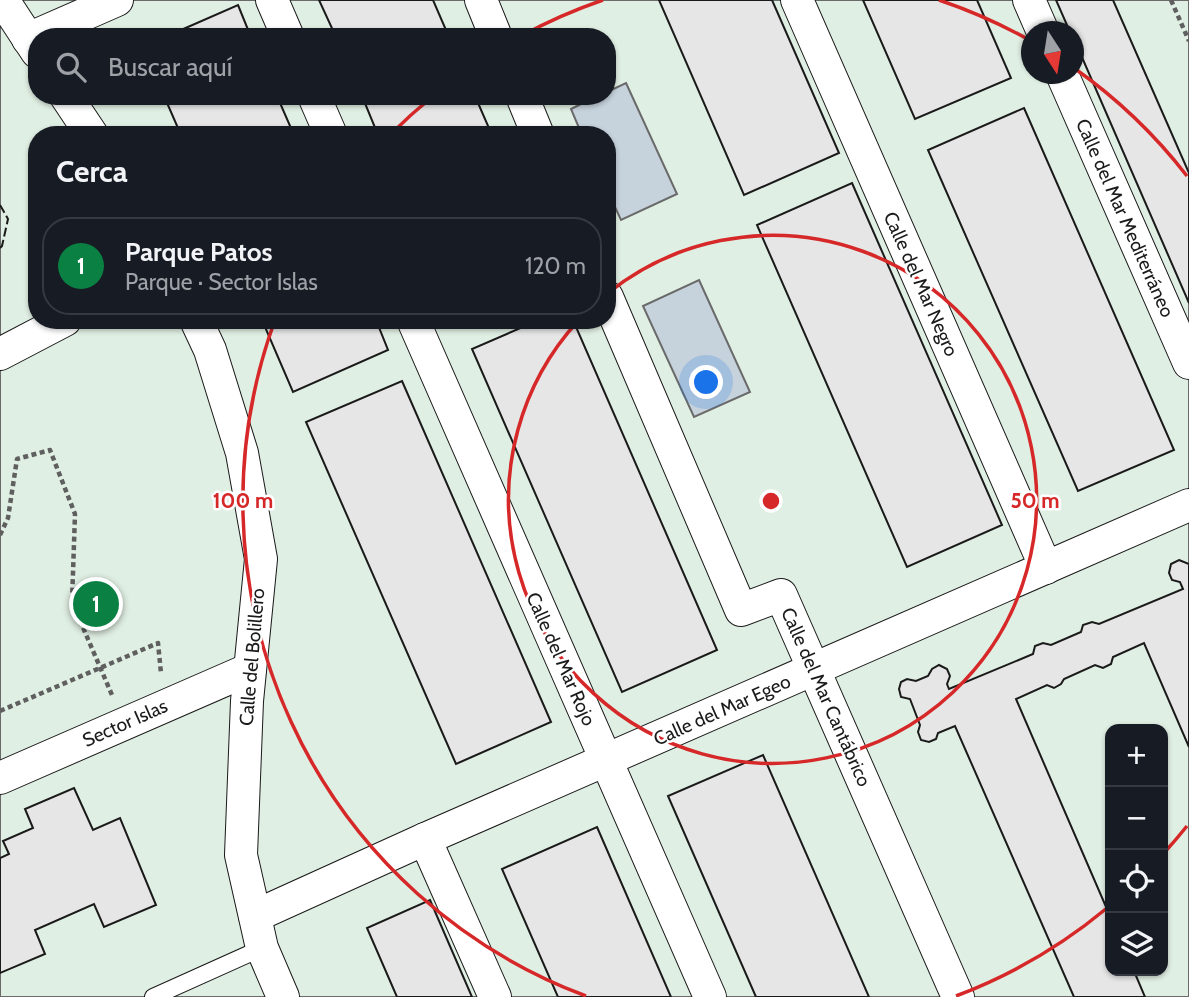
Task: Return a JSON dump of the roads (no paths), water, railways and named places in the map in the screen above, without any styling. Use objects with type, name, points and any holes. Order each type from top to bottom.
[{"type":"street","points":[[3,0],[28,39]]},
{"type":"street","points":[[64,28],[117,0]]},
{"type":"street","points":[[272,0],[284,28]]},
{"type":"street","points":[[481,0],[492,28]]},
{"type":"street","name":"Calle del Mar Negro","points":[[797,0],[1046,568]]},
{"type":"street","points":[[1029,0],[1038,21]]},
{"type":"street","name":"Calle del Mar Mediterráneo","points":[[1066,84],[1189,363]]},
{"type":"street","points":[[72,105],[86,126]]},
{"type":"street","points":[[318,105],[327,126]]},
{"type":"street","points":[[526,105],[534,126]]},
{"type":"street","name":"Calle del Mar Cantábrico","points":[[616,318],[741,610],[781,595],[958,997]]},
{"type":"street","points":[[0,354],[48,329]]},
{"type":"street","name":"Calle del Bolillero","points":[[200,329],[211,351],[242,453],[261,559],[242,785],[241,855],[262,948],[283,997]]},
{"type":"street","name":"Calle del Mar Rojo","points":[[417,329],[710,997]]},
{"type":"street","name":"Calle del Mar Egeo","points":[[255,916],[1189,505]]},
{"type":"street","name":"Sector Islas","points":[[0,778],[250,669]]},
{"type":"street","points":[[425,839],[495,997]]},
{"type":"lane","points":[[153,997],[262,948]]},
{"type":"place","name":"Parque Patos","points":[[96,604]]}]
